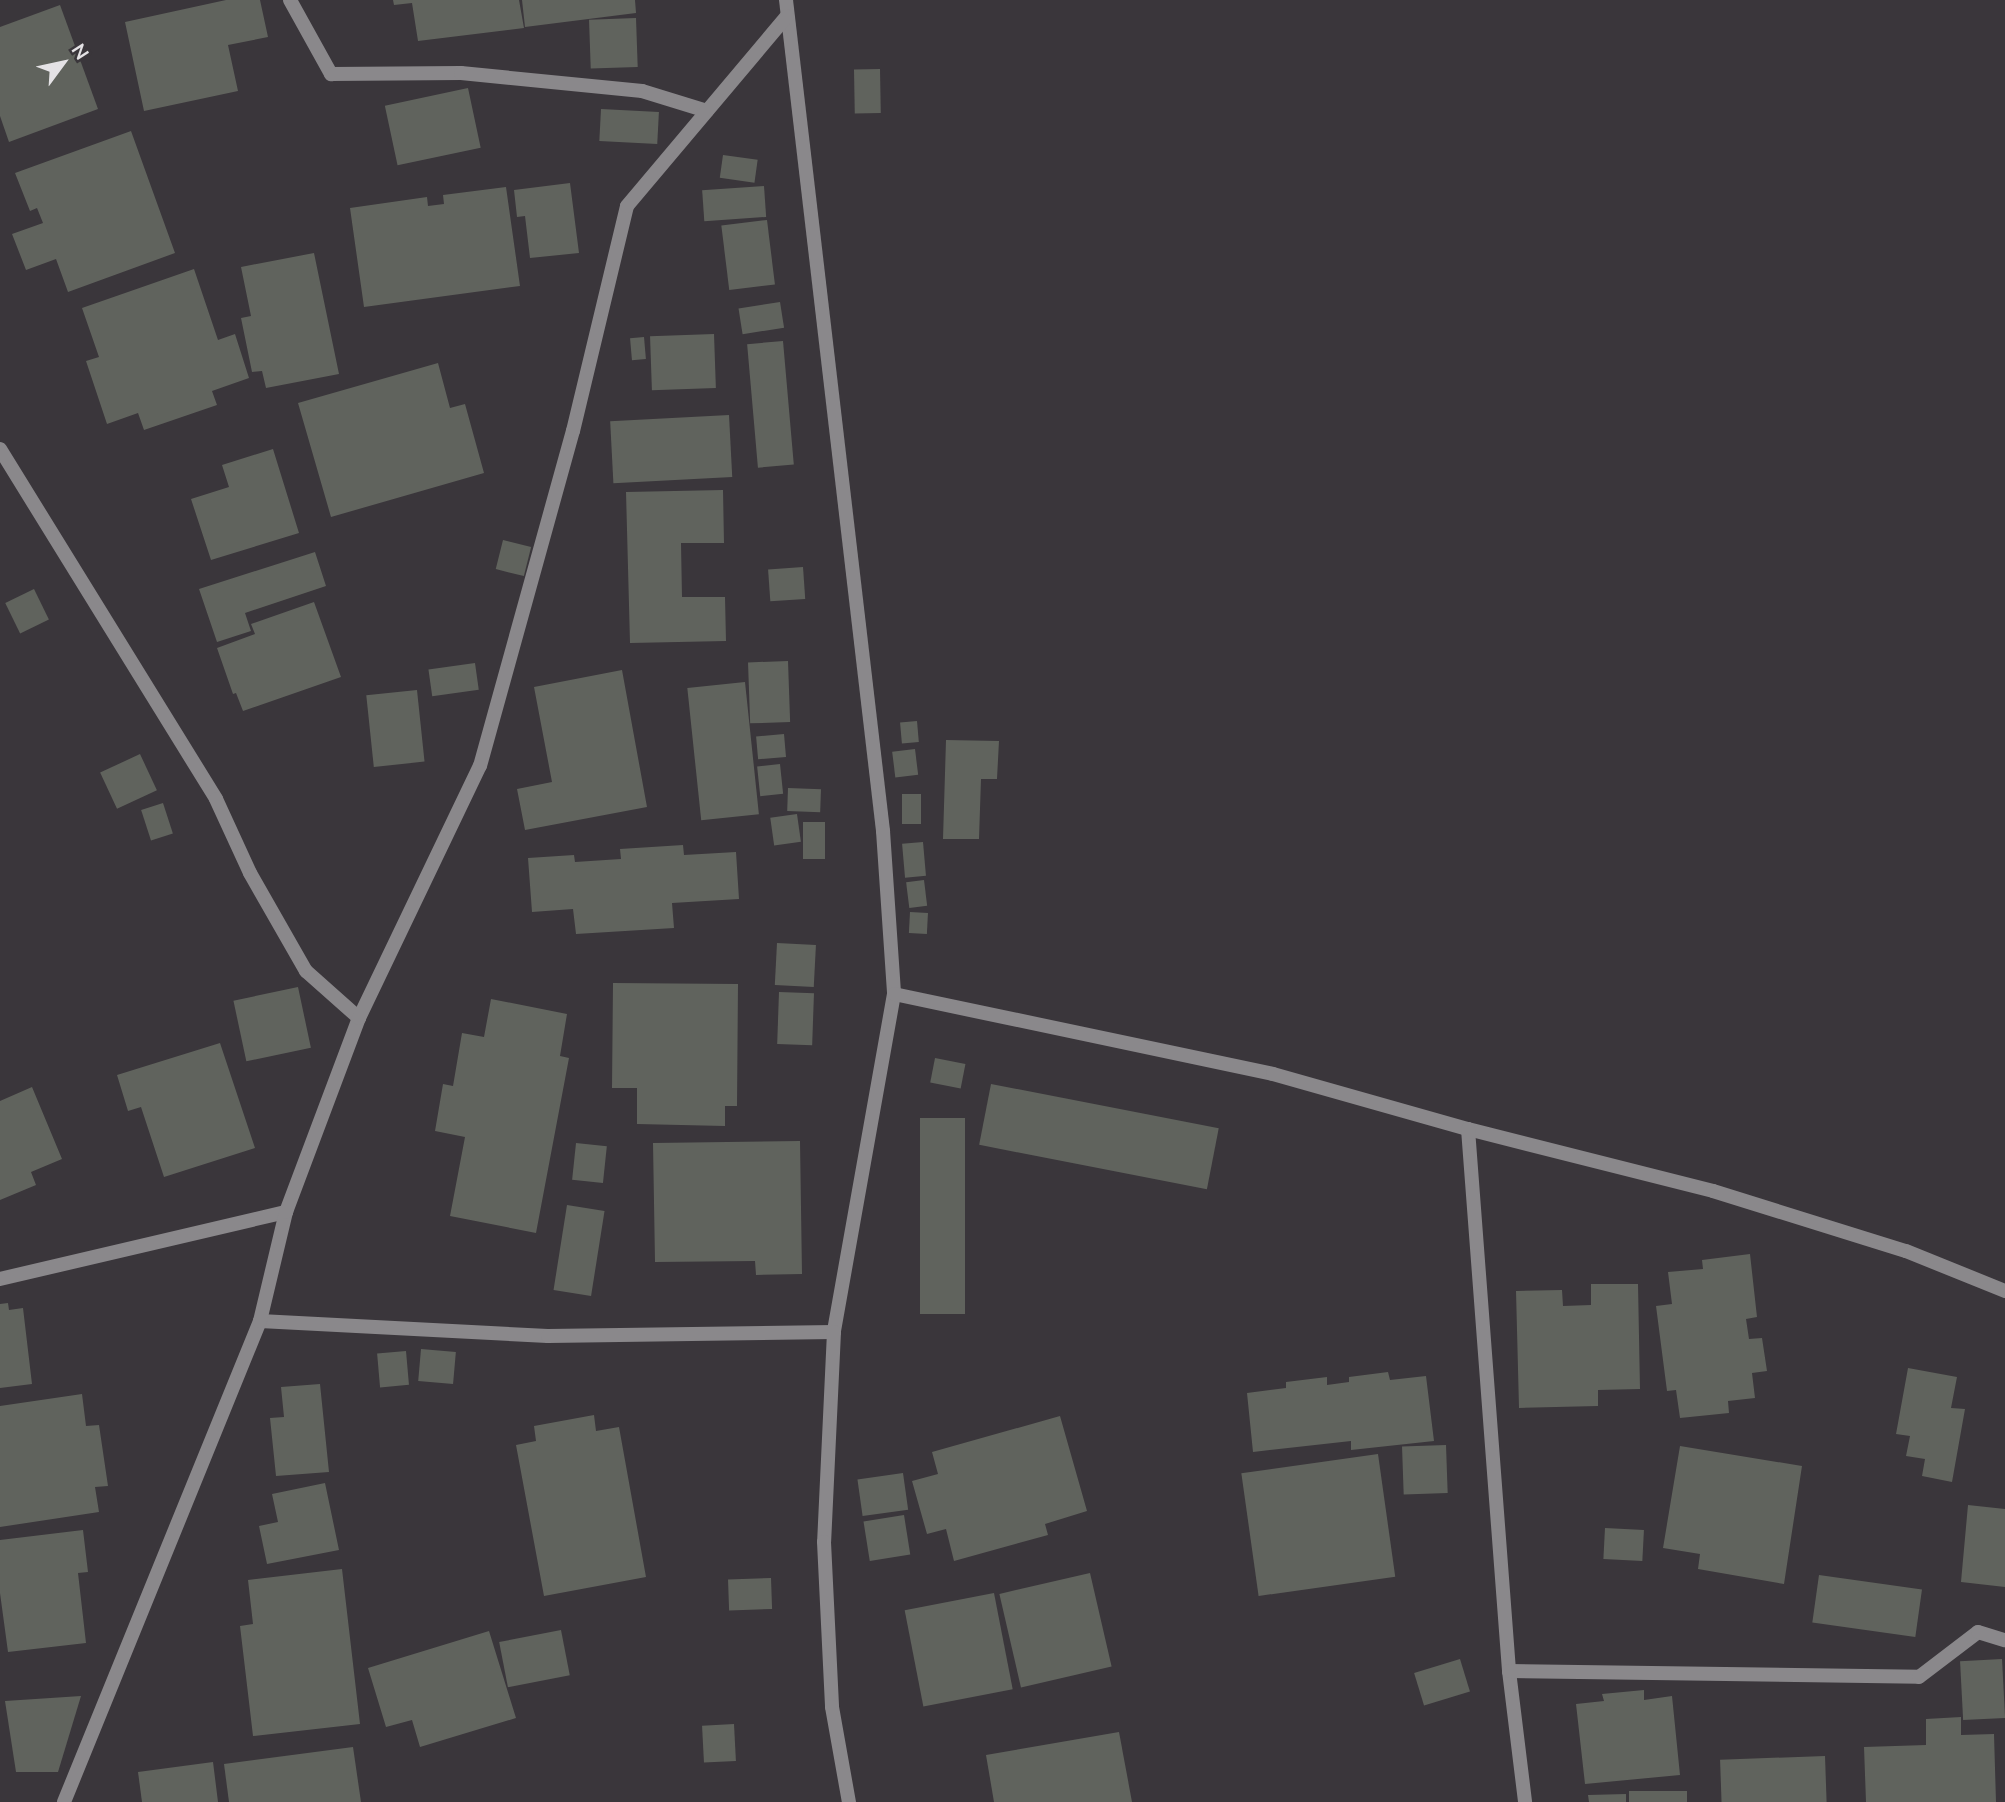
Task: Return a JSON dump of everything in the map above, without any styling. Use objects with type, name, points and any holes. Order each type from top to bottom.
[{"type":"street","points":[[290,0],[331,74],[461,73],[642,91],[707,111]]},
{"type":"street","points":[[786,0],[883,831],[894,994],[834,1332],[824,1542],[832,1707],[849,1802]]},
{"type":"street","points":[[64,1802],[261,1321],[286,1212],[359,1018],[480,766],[573,431],[628,206],[787,16]]},
{"type":"street","points":[[0,449],[216,799],[250,873],[306,971],[359,1018]]},
{"type":"street","points":[[894,994],[1273,1074],[1468,1129],[1726,1195],[1906,1251],[2005,1292]]},
{"type":"street","points":[[1468,1129],[1509,1671],[1525,1802]]},
{"type":"street","points":[[0,1279],[286,1212]]},
{"type":"street","points":[[261,1321],[548,1336],[834,1332]]},
{"type":"street","points":[[1509,1671],[1919,1677],[1978,1632],[2005,1640]]},
{"type":"building","points":[[226,0],[260,0],[268,37],[228,45],[238,91],[144,111],[125,22]]},
{"type":"building","points":[[393,0],[519,0],[524,28],[418,41],[412,3],[394,5]]},
{"type":"building","points":[[522,0],[635,0],[636,13],[525,27]]},
{"type":"building","points":[[60,5],[98,109],[9,142],[0,116],[0,27]]},
{"type":"building","points":[[636,18],[638,67],[591,69],[589,20]]},
{"type":"building","points":[[854,69],[880,69],[881,113],[855,113]]},
{"type":"building","points":[[468,88],[481,148],[398,165],[385,106]]},
{"type":"building","points":[[601,109],[659,112],[657,144],[599,141]]},
{"type":"building","points":[[131,131],[175,253],[68,292],[56,259],[26,270],[12,234],[43,223],[37,208],[30,211],[15,173]]},
{"type":"building","points":[[723,155],[758,160],[754,183],[720,178]]},
{"type":"building","points":[[570,183],[579,253],[530,258],[525,216],[517,217],[514,190]]},
{"type":"building","points":[[764,186],[766,217],[704,221],[702,190]]},
{"type":"building","points":[[506,187],[520,286],[364,307],[350,208],[427,197],[428,206],[444,204],[443,195]]},
{"type":"building","points":[[767,220],[775,285],[729,290],[721,226]]},
{"type":"building","points":[[314,253],[339,374],[266,388],[262,371],[252,372],[241,318],[251,316],[241,267]]},
{"type":"building","points":[[194,269],[218,340],[235,334],[249,378],[212,391],[217,405],[144,430],[138,413],[107,424],[86,361],[99,357],[82,308]]},
{"type":"building","points":[[780,302],[784,328],[743,334],[739,309]]},
{"type":"building","points":[[714,334],[716,388],[652,390],[650,336]]},
{"type":"building","points":[[644,337],[646,359],[632,360],[630,338]]},
{"type":"building","points":[[783,341],[794,465],[758,468],[747,344]]},
{"type":"building","points":[[438,363],[450,408],[465,404],[484,473],[331,517],[298,403]]},
{"type":"building","points":[[729,415],[732,477],[613,483],[610,421]]},
{"type":"building","points":[[273,449],[299,533],[211,560],[191,499],[229,487],[222,465]]},
{"type":"building","points":[[723,490],[724,543],[681,543],[682,597],[725,597],[726,641],[630,643],[626,492]]},
{"type":"building","points":[[503,540],[531,547],[524,576],[496,569]]},
{"type":"building","points":[[315,552],[326,586],[245,613],[251,631],[217,642],[199,589]]},
{"type":"building","points":[[803,567],[805,599],[770,601],[768,569]]},
{"type":"building","points":[[34,589],[49,620],[20,634],[5,603]]},
{"type":"building","points":[[314,602],[341,677],[243,711],[236,693],[233,694],[217,648],[255,634],[251,624]]},
{"type":"building","points":[[788,661],[790,722],[750,723],[748,662]]},
{"type":"building","points":[[475,663],[479,690],[432,696],[428,670]]},
{"type":"building","points":[[622,670],[647,807],[525,830],[517,789],[552,782],[534,687]]},
{"type":"building","points":[[745,682],[759,814],[701,820],[687,688]]},
{"type":"building","points":[[417,690],[425,762],[374,767],[366,695]]},
{"type":"building","points":[[917,721],[919,742],[902,743],[900,722]]},
{"type":"building","points":[[784,734],[786,757],[758,759],[756,736]]},
{"type":"building","points":[[946,740],[999,741],[997,779],[981,779],[979,839],[943,839]]},
{"type":"building","points":[[915,749],[918,775],[895,778],[892,752]]},
{"type":"building","points":[[140,754],[157,790],[117,809],[100,773]]},
{"type":"building","points":[[780,764],[783,794],[760,796],[757,766]]},
{"type":"building","points":[[788,788],[821,789],[820,812],[787,811]]},
{"type":"building","points":[[902,794],[921,794],[921,824],[902,824]]},
{"type":"building","points":[[163,803],[173,833],[151,841],[141,810]]},
{"type":"building","points":[[797,814],[801,842],[774,845],[770,818]]},
{"type":"building","points":[[803,822],[825,822],[825,859],[803,859]]},
{"type":"building","points":[[923,842],[926,876],[905,878],[902,844]]},
{"type":"building","points":[[683,845],[684,855],[736,852],[739,899],[672,903],[674,928],[576,934],[573,909],[532,912],[528,858],[574,855],[575,862],[621,859],[620,849]]},
{"type":"building","points":[[924,880],[927,906],[909,908],[906,882]]},
{"type":"building","points":[[910,912],[928,913],[927,934],[909,933]]},
{"type":"building","points":[[777,943],[816,945],[814,987],[775,985]]},
{"type":"building","points":[[613,983],[738,984],[737,1106],[725,1106],[725,1126],[637,1124],[637,1088],[612,1088]]},
{"type":"building","points":[[298,987],[311,1048],[246,1061],[233,1001]]},
{"type":"building","points":[[779,992],[814,993],[812,1045],[777,1044]]},
{"type":"building","points":[[491,999],[567,1014],[560,1056],[569,1058],[536,1233],[450,1216],[465,1137],[435,1131],[443,1084],[453,1086],[462,1033],[484,1037]]},
{"type":"building","points":[[220,1043],[255,1148],[164,1177],[141,1107],[128,1111],[117,1075]]},
{"type":"building","points":[[935,1058],[965,1064],[961,1088],[930,1083]]},
{"type":"building","points":[[991,1084],[1219,1128],[1207,1189],[979,1145]]},
{"type":"building","points":[[32,1087],[62,1159],[31,1172],[36,1185],[0,1200],[0,1101]]},
{"type":"building","points":[[920,1118],[965,1118],[965,1314],[920,1314]]},
{"type":"building","points":[[800,1141],[802,1274],[756,1275],[755,1261],[655,1262],[653,1143]]},
{"type":"building","points":[[576,1143],[607,1146],[603,1183],[572,1180]]},
{"type":"building","points":[[567,1205],[605,1211],[591,1296],[554,1290]]},
{"type":"building","points":[[1750,1254],[1757,1317],[1746,1319],[1749,1339],[1762,1338],[1767,1371],[1752,1373],[1755,1398],[1728,1401],[1729,1413],[1680,1418],[1676,1390],[1667,1391],[1656,1306],[1672,1304],[1668,1272],[1703,1269],[1702,1260]]},
{"type":"building","points":[[1591,1284],[1638,1284],[1640,1389],[1598,1390],[1598,1406],[1519,1408],[1516,1291],[1562,1290],[1563,1306],[1591,1305]]},
{"type":"building","points":[[8,1303],[9,1310],[23,1308],[32,1384],[0,1388],[0,1304]]},
{"type":"building","points":[[421,1349],[456,1352],[453,1384],[418,1381]]},
{"type":"building","points":[[406,1351],[409,1385],[380,1387],[377,1354]]},
{"type":"building","points":[[1908,1368],[1957,1377],[1951,1408],[1965,1409],[1952,1482],[1922,1476],[1925,1459],[1906,1456],[1910,1436],[1896,1434]]},
{"type":"building","points":[[1388,1372],[1390,1380],[1426,1376],[1434,1441],[1351,1450],[1351,1441],[1253,1452],[1247,1393],[1286,1388],[1286,1382],[1327,1377],[1327,1385],[1349,1382],[1349,1377]]},
{"type":"building","points":[[320,1384],[329,1472],[276,1476],[270,1418],[284,1417],[281,1387]]},
{"type":"building","points":[[82,1394],[86,1426],[99,1425],[108,1486],[95,1487],[99,1512],[0,1527],[0,1406]]},
{"type":"building","points":[[594,1415],[596,1431],[619,1427],[646,1577],[544,1596],[516,1445],[536,1441],[534,1426]]},
{"type":"building","points":[[1060,1416],[1087,1511],[1045,1524],[1048,1535],[954,1561],[946,1529],[927,1534],[912,1481],[938,1474],[932,1452]]},
{"type":"building","points":[[1446,1445],[1448,1493],[1404,1495],[1402,1447]]},
{"type":"building","points":[[1680,1446],[1802,1466],[1784,1584],[1698,1569],[1700,1554],[1663,1548]]},
{"type":"building","points":[[1378,1454],[1395,1577],[1259,1596],[1241,1473]]},
{"type":"building","points":[[903,1473],[908,1510],[863,1516],[857,1479]]},
{"type":"building","points":[[325,1483],[339,1550],[267,1564],[259,1526],[278,1522],[272,1494]]},
{"type":"building","points":[[1968,1505],[2005,1509],[2005,1587],[1961,1582]]},
{"type":"building","points":[[904,1515],[910,1555],[870,1561],[864,1521]]},
{"type":"building","points":[[1605,1528],[1644,1530],[1642,1561],[1603,1559]]},
{"type":"building","points":[[83,1530],[88,1572],[78,1573],[86,1643],[8,1652],[0,1593],[0,1540]]},
{"type":"building","points":[[342,1569],[360,1724],[253,1736],[240,1626],[253,1624],[248,1580]]},
{"type":"building","points":[[1090,1573],[1112,1667],[1021,1687],[999,1594]]},
{"type":"building","points":[[1819,1575],[1922,1589],[1915,1637],[1812,1623]]},
{"type":"building","points":[[771,1578],[772,1609],[729,1610],[728,1580]]},
{"type":"building","points":[[994,1593],[1013,1689],[923,1707],[905,1610]]},
{"type":"building","points":[[561,1630],[570,1675],[508,1687],[499,1642]]},
{"type":"building","points":[[489,1631],[516,1718],[420,1747],[412,1720],[386,1727],[368,1668]]},
{"type":"building","points":[[1460,1659],[1470,1692],[1424,1706],[1414,1673]]},
{"type":"building","points":[[2002,1659],[2005,1718],[1963,1720],[1960,1661]]},
{"type":"building","points":[[1644,1690],[1644,1700],[1672,1696],[1680,1775],[1585,1784],[1576,1704],[1604,1701],[1602,1694]]},
{"type":"building","points":[[81,1696],[58,1772],[16,1772],[5,1701]]},
{"type":"building","points":[[1961,1717],[1961,1735],[1994,1734],[1996,1802],[1866,1802],[1864,1747],[1926,1745],[1926,1719]]},
{"type":"building","points":[[734,1724],[736,1761],[704,1763],[702,1726]]},
{"type":"building","points":[[1119,1732],[1132,1802],[994,1802],[986,1755]]},
{"type":"building","points":[[353,1747],[361,1802],[229,1802],[224,1764]]},
{"type":"building","points":[[1825,1756],[1827,1802],[1722,1802],[1720,1760]]},
{"type":"building","points":[[213,1762],[218,1802],[142,1802],[138,1772]]},
{"type":"building","points":[[1629,1791],[1687,1791],[1687,1802],[1629,1802]]},
{"type":"building","points":[[1626,1794],[1626,1802],[1589,1802],[1588,1795]]}]
